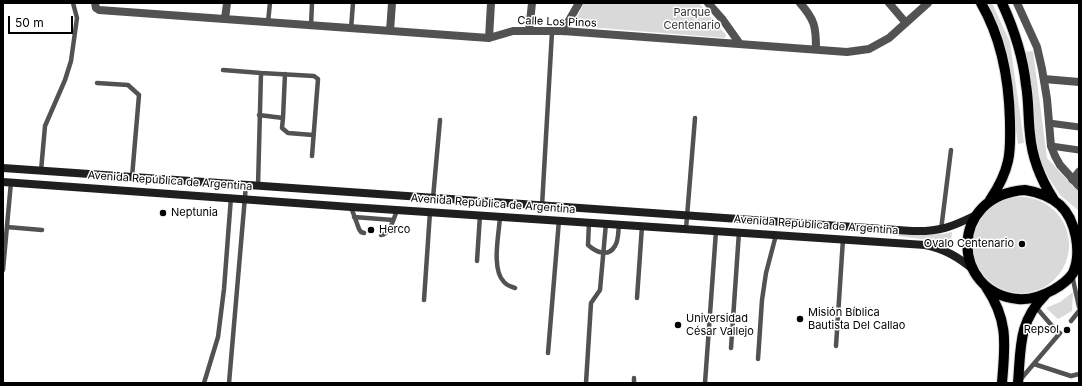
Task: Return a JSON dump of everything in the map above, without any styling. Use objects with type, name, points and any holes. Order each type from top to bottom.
[{"type":"main road","points":[[981,3],[994,27],[1004,61],[1008,84],[1010,134],[1008,161],[1000,182],[989,201],[976,216],[970,227],[968,250],[974,271],[984,284],[998,309],[1004,329],[1005,350],[1002,383]]},
{"type":"main road","points":[[1002,3],[1010,21],[1022,61],[1026,86],[1030,135],[1035,161],[1042,180],[1054,200]]},
{"type":"main road","name":"Avenida República de Argentina","points":[[3,168],[924,231],[941,230],[976,216]]},
{"type":"main road","points":[[121,190],[122,177]]},
{"type":"main road","name":"Avenida República de Argentina","points":[[7,182],[245,198],[351,207],[925,245],[938,248],[960,259],[974,271]]},
{"type":"main road","points":[[989,201],[1006,192],[1025,190],[1040,193],[1054,200],[1079,224]]},
{"type":"main road","points":[[1018,383],[1022,336],[1028,318],[1035,306],[1046,294],[1076,273],[1077,240],[1076,232],[1070,216]]},
{"type":"main road","points":[[728,231],[729,218]]},
{"type":"main road","points":[[818,237],[819,224]]},
{"type":"main road","points":[[889,242],[890,229]]},
{"type":"main road","points":[[984,284],[1000,294],[1018,299],[1027,299],[1046,294]]},
{"type":"street","points":[[225,19],[227,3]]},
{"type":"street","points":[[390,31],[392,3]]},
{"type":"street","points":[[489,38],[491,3]]},
{"type":"street","points":[[529,31],[532,3]]},
{"type":"street","points":[[563,31],[579,3]]},
{"type":"street","points":[[708,3],[723,20],[740,44]]},
{"type":"street","points":[[800,3],[810,14],[816,28],[816,49]]},
{"type":"street","points":[[889,3],[906,23]]},
{"type":"street","name":"Calle Los Pinos","points":[[97,6],[225,19],[489,38],[513,31],[563,31],[847,52],[869,49],[889,38],[928,3]]},
{"type":"street","points":[[1017,3],[1037,47],[1044,79],[1051,146],[1060,165],[1079,186]]},
{"type":"street","points":[[1044,79],[1079,82]]},
{"type":"street","points":[[1049,124],[1079,127]]},
{"type":"street","points":[[1051,146],[1079,150]]},
{"type":"street","points":[[1072,180],[1079,171]]},
{"type":"lane","points":[[41,171],[45,126],[65,80],[71,61],[77,18],[73,3]]},
{"type":"lane","points":[[268,22],[270,3]]},
{"type":"lane","points":[[311,26],[312,3]]},
{"type":"lane","points":[[351,29],[353,3]]},
{"type":"lane","points":[[542,206],[552,32]]},
{"type":"lane","points":[[223,70],[314,76],[318,79],[312,156]]},
{"type":"lane","points":[[258,186],[261,73]]},
{"type":"lane","points":[[285,74],[282,128],[288,133],[313,135]]},
{"type":"lane","points":[[97,83],[128,85],[139,95],[132,177]]},
{"type":"lane","points":[[259,115],[283,118]]},
{"type":"lane","points":[[686,228],[695,118]]},
{"type":"lane","points":[[433,198],[440,120]]},
{"type":"lane","points":[[941,230],[951,150]]},
{"type":"lane","points":[[3,270],[7,227],[7,182]]},
{"type":"lane","points":[[229,383],[246,185]]},
{"type":"lane","points":[[204,383],[218,337],[224,289],[231,197]]},
{"type":"lane","points":[[351,207],[359,229],[364,233]]},
{"type":"lane","points":[[381,235],[388,232],[397,210]]},
{"type":"lane","points":[[424,300],[430,212]]},
{"type":"lane","points":[[477,261],[480,215]]},
{"type":"lane","points":[[354,217],[393,220]]},
{"type":"lane","points":[[500,217],[497,256],[498,274],[503,282],[515,288]]},
{"type":"lane","points":[[548,353],[559,220]]},
{"type":"lane","points":[[589,222],[588,245],[595,251],[604,254],[615,247],[618,238],[619,224]]},
{"type":"lane","points":[[586,383],[591,303],[600,290],[606,223]]},
{"type":"lane","points":[[637,298],[642,226]]},
{"type":"lane","points":[[7,227],[42,230]]},
{"type":"lane","points":[[705,383],[716,231]]},
{"type":"lane","points":[[731,348],[739,232]]},
{"type":"lane","points":[[758,359],[765,280],[776,234]]},
{"type":"lane","points":[[836,346],[843,239]]},
{"type":"lane","points":[[1076,273],[1079,307]]},
{"type":"lane","points":[[1018,383],[1060,334],[1035,306]]},
{"type":"lane","points":[[1071,321],[1079,312]]},
{"type":"lane","points":[[1034,364],[1070,376],[1079,374]]},
{"type":"green space","name":"Parque Centenario","points":[[584,3],[699,3],[726,35],[725,38],[575,26],[574,23]]},
{"type":"green space","points":[[984,3],[992,3],[1010,42],[1024,143],[1018,144],[1003,46]]},
{"type":"green space","points":[[1033,51],[1047,158],[1079,191],[1079,211],[1060,195],[1038,161],[1023,52]]},
{"type":"green space","points":[[1021,197],[1039,201],[1055,211],[1065,227],[1069,245],[1065,263],[1055,279],[1039,289],[1021,293],[1003,289],[987,279],[977,263],[973,245],[977,227],[987,211],[1003,201]]},
{"type":"green space","points":[[952,232],[951,245],[938,241],[898,236],[899,233],[943,234]]},
{"type":"green space","points":[[1073,292],[1072,311],[1058,319],[1046,308],[1060,302]]},
{"type":"place","name":"Neptunia","points":[[163,213]]},
{"type":"place","name":"Herco","points":[[371,230]]},
{"type":"place","name":"Ovalo Centenario","points":[[1022,244]]},
{"type":"place","name":"Misión Bíblica Bautista Del Callao","points":[[800,319]]},
{"type":"place","name":"Universidad César Vallejo","points":[[678,325]]},
{"type":"place","name":"Repsol","points":[[1067,330]]}]
